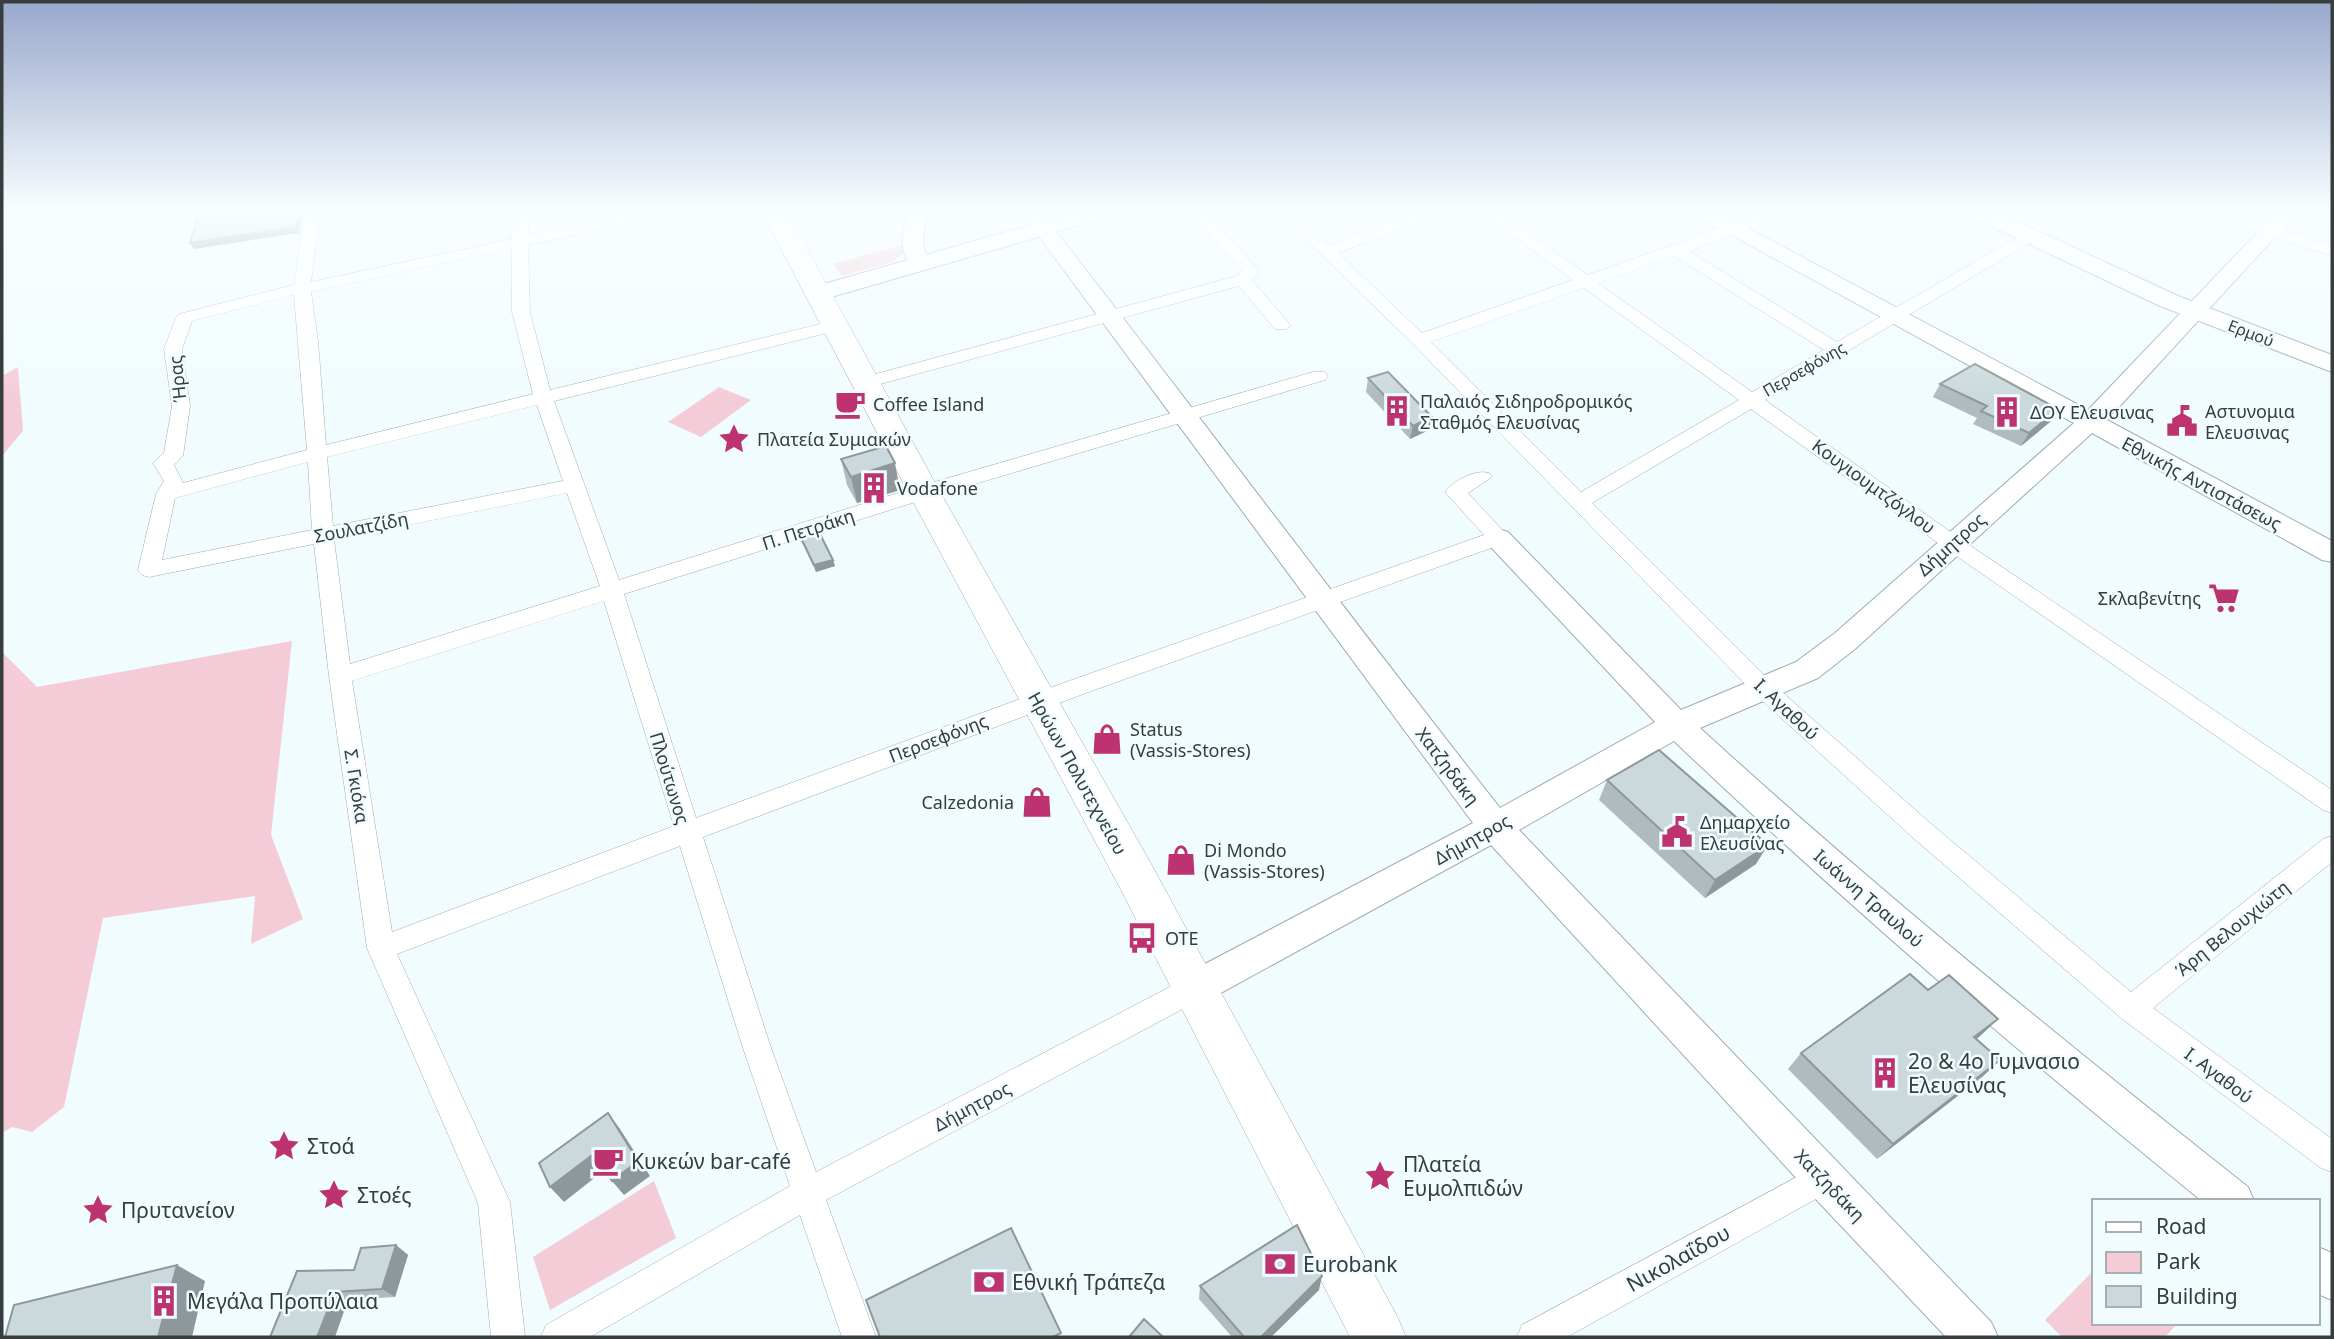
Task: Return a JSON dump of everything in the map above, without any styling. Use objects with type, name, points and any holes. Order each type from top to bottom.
[{"type":"main road","name":"Ηρώων Πολυτεχνείου","points":[[809,274],[1037,701],[1135,875],[1379,1337]]},
{"type":"main road","points":[[819,293],[881,274]]},
{"type":"main road","name":"Ερμού","points":[[2113,274],[2195,311],[2332,363]]},
{"type":"street","name":"Σ. Γκιόκα","points":[[304,274],[302,290],[309,332],[323,535],[341,676],[382,948],[494,1202],[508,1337]]},
{"type":"street","points":[[302,290],[372,274]]},
{"type":"street","name":"Πλούτωνος","points":[[520,274],[521,312],[543,397],[612,591],[687,832],[807,1194],[859,1337]]},
{"type":"street","name":"Χατζηδάκη","points":[[1080,274],[1320,599],[1495,827],[1823,1178],[1976,1337]]},
{"type":"street","points":[[867,382],[1242,280],[1248,274]]},
{"type":"street","name":"Ι. Αγαθού","points":[[1351,274],[1580,501],[1765,690],[1920,829],[2131,1009],[2332,1157]]},
{"type":"street","name":"Κουγιουμτζόγλου","points":[[1576,274],[1952,542],[2332,803]]},
{"type":"street","points":[[1419,340],[1608,274]]},
{"type":"street","points":[[1715,274],[1837,350]]},
{"type":"street","name":"Εθνικής Αντιστάσεως","points":[[1834,274],[2095,417],[2332,553]]},
{"type":"street","name":"Περσεφόνης","points":[[1580,501],[1964,274]]},
{"type":"street","name":"Δήμητρος","points":[[558,1337],[807,1194],[1495,827],[1676,725],[1765,690],[1807,670],[1845,641],[1952,542],[2095,417],[2231,274]]},
{"type":"street","points":[[1242,280],[1282,325]]},
{"type":"street","name":"Ήρας","points":[[149,570],[166,494],[174,481],[163,463],[173,456],[181,406],[173,349],[179,328],[185,318],[198,312],[302,290]]},
{"type":"street","points":[[166,494],[318,453],[837,325]]},
{"type":"street","name":"Π. Πετράκη","points":[[341,676],[924,492],[1319,376]]},
{"type":"street","name":"Εθνικής Αντιστάσεως","points":[[2095,417],[2332,533]]},
{"type":"street","points":[[1482,477],[1455,492],[1498,538]]},
{"type":"street","name":"Σουλατζίδη","points":[[149,570],[573,485]]},
{"type":"street","name":"Περσεφόνης","points":[[382,948],[1037,701],[1498,538]]},
{"type":"street","name":"Ιωάννη Τραυλού","points":[[1498,538],[1676,725],[1872,903],[2106,1099],[2231,1199]]},
{"type":"street","name":"Άρη Βελουχιώτη","points":[[2131,1009],[2332,847]]},
{"type":"street","name":"Νικολαΐδου","points":[[1534,1337],[1823,1178]]},
{"type":"green space","points":[[18,367],[23,431],[2,456],[2,376]]},
{"type":"green space","points":[[719,387],[751,400],[701,437],[668,422]]},
{"type":"green space","points":[[292,641],[271,835],[303,919],[251,944],[255,896],[103,918],[64,1107],[32,1132],[12,1127],[2,1133],[2,652],[37,687]]},
{"type":"green space","points":[[654,1181],[676,1238],[550,1310],[533,1257]]},
{"type":"green space","points":[[2092,1272],[2092,1325],[2176,1325],[2165,1337],[2062,1337],[2045,1320]]},
{"type":"building","points":[[1975,364],[2058,409],[2029,433],[1981,411],[1987,406],[1940,384]]},
{"type":"building","points":[[1388,372],[1432,417],[1413,426],[1368,378]]},
{"type":"building","points":[[886,446],[895,463],[851,477],[841,459]]},
{"type":"building","points":[[818,530],[833,560],[814,565],[800,536]]},
{"type":"building","points":[[1659,750],[1768,845],[1715,880],[1607,780]]},
{"type":"building","name":"2ο & 4ο Γυμνασιο Ελευσίνας","points":[[1910,974],[1928,990],[1949,975],[1998,1019],[1974,1037],[2000,1060],[1893,1144],[1801,1053]]},
{"type":"building","points":[[608,1113],[638,1161],[612,1181],[595,1153],[550,1187],[539,1163]]},
{"type":"building","name":"Eurobank","points":[[1297,1225],[1322,1276],[1261,1337],[1244,1337],[1200,1286]]},
{"type":"building","name":"Εθνική Τράπεζα","points":[[1011,1228],[1061,1333],[1053,1337],[880,1337],[866,1300]]},
{"type":"building","points":[[396,1245],[382,1289],[335,1292],[317,1337],[270,1337],[297,1271],[354,1270],[361,1248]]},
{"type":"building","points":[[177,1265],[158,1337],[5,1337],[14,1305]]},
{"type":"building","points":[[1144,1319],[1163,1337],[1129,1337]]},
{"type":"place","name":"Coffee Island","points":[[850,404]]},
{"type":"place","name":"Παλαιός Σιδηροδρομικός Σταθμός Ελευσίνας","points":[[1397,411]]},
{"type":"place","name":"ΔΟΥ Ελευσινας","points":[[2007,412]]},
{"type":"place","name":"Αστυνομια Ελευσινας","points":[[2182,421]]},
{"type":"place","name":"Πλατεία Συμιακών","points":[[734,439]]},
{"type":"place","name":"Vodafone","points":[[874,488]]},
{"type":"place","name":"Σκλαβενίτης","points":[[2224,598]]},
{"type":"place","name":"Status (Vassis-Stores)","points":[[1107,739]]},
{"type":"place","name":"Calzedonia","points":[[1037,802]]},
{"type":"place","name":"Δημαρχείο Ελευσίνας","points":[[1677,832]]},
{"type":"place","name":"Di Mondo (Vassis-Stores)","points":[[1181,860]]},
{"type":"place","name":"ΟΤΕ","points":[[1142,938]]},
{"type":"place","name":"2ο & 4ο Γυμνασιο Ελευσίνας","points":[[1885,1073]]},
{"type":"place","name":"Στοά","points":[[284,1146]]},
{"type":"place","name":"Κυκεών bar-café","points":[[608,1161]]},
{"type":"place","name":"Πλατεία Ευμολπιδών","points":[[1380,1176]]},
{"type":"place","name":"Στοές","points":[[334,1195]]},
{"type":"place","name":"Πρυτανείον","points":[[98,1210]]},
{"type":"place","name":"Eurobank","points":[[1280,1264]]},
{"type":"place","name":"Εθνική Τράπεζα","points":[[989,1282]]},
{"type":"place","name":"Μεγάλα Προπύλαια","points":[[164,1301]]}]
